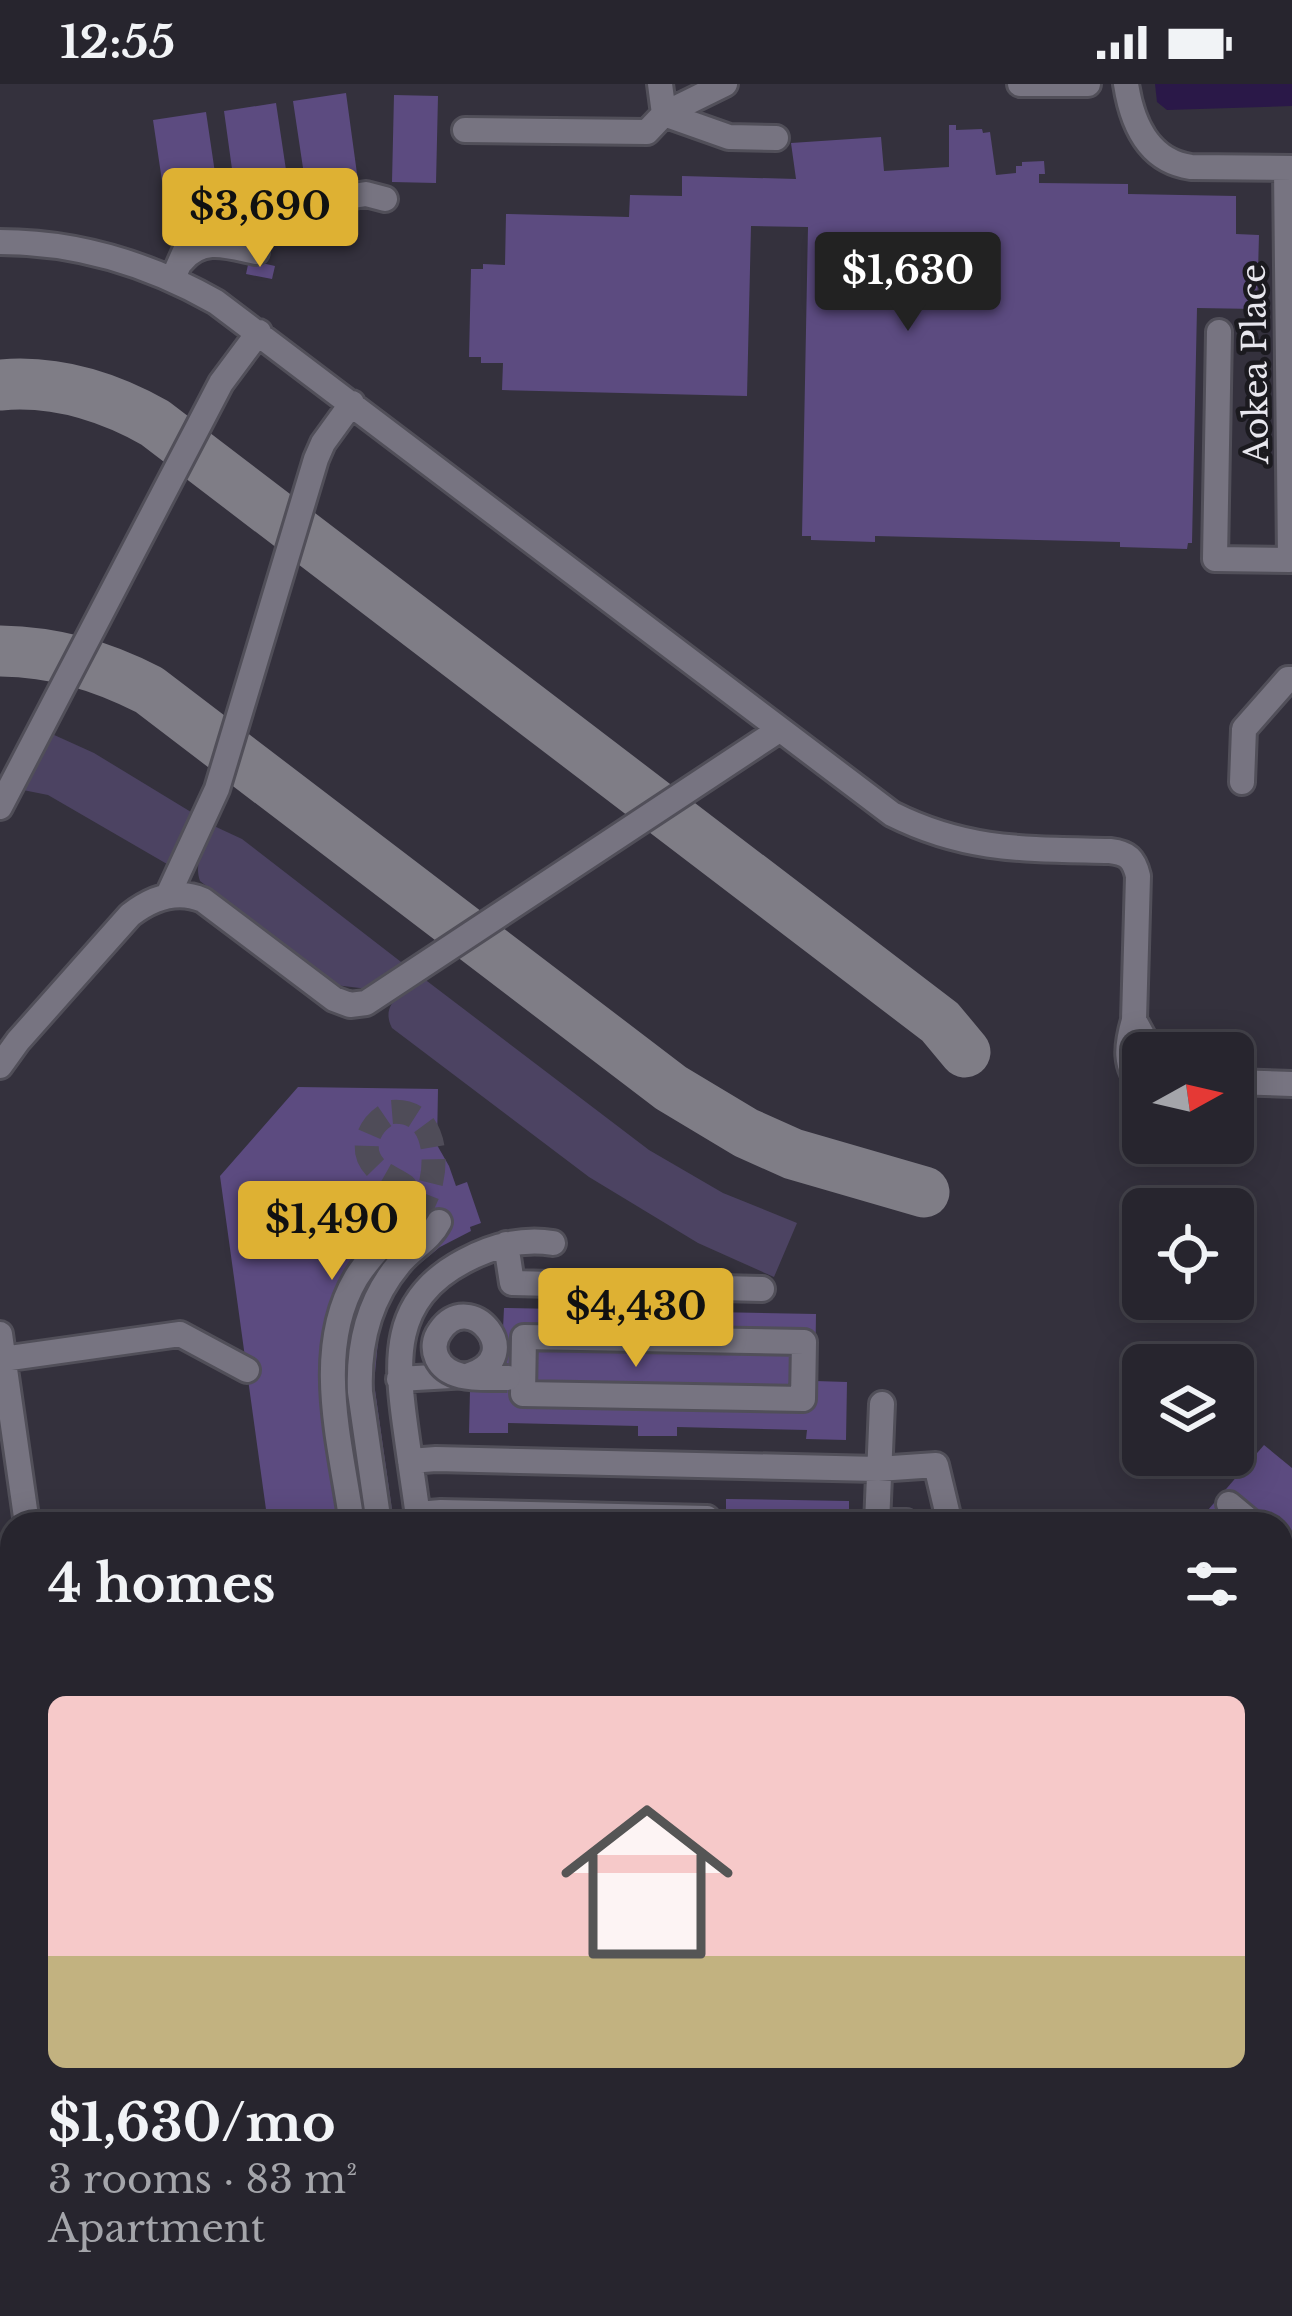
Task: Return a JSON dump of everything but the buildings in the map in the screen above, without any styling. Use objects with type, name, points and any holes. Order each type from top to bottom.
[{"type":"street","points":[[660,84],[664,114]]},
{"type":"street","points":[[464,130],[647,132],[664,114],[725,84]]},
{"type":"street","points":[[1020,84],[1088,84]]},
{"type":"street","points":[[1126,84],[1135,120],[1151,148],[1164,158],[1191,167],[1289,168]]},
{"type":"street","points":[[664,114],[730,137],[776,138]]},
{"type":"street","name":"Aokea Place","points":[[1289,168],[1290,560]]},
{"type":"street","points":[[176,272],[199,224],[217,215],[366,194],[385,199]]},
{"type":"street","points":[[0,242],[100,253],[176,272],[892,814],[946,837],[995,848],[1127,855],[1138,876],[1130,1032]]},
{"type":"street","points":[[176,272],[192,249],[202,245],[256,252]]},
{"type":"street","points":[[0,807],[221,382],[259,332]]},
{"type":"street","points":[[1219,332],[1215,559],[1290,560]]},
{"type":"street","points":[[168,895],[217,789],[316,459],[352,404]]},
{"type":"street","points":[[1242,782],[1244,729],[1292,679]]},
{"type":"street","points":[[0,1066],[141,906],[168,895],[203,900],[334,999],[366,1004],[779,730]]},
{"type":"street","points":[[1134,1020],[1141,1032]]},
{"type":"street","points":[[1254,1083],[1292,1084]]},
{"type":"street","points":[[350,1512],[335,1399],[334,1348],[356,1278],[405,1222]]},
{"type":"street","points":[[378,1512],[360,1392],[364,1333],[387,1281],[439,1222]]},
{"type":"street","points":[[417,1512],[399,1379],[404,1330],[428,1288],[468,1258],[506,1244],[554,1243]]},
{"type":"street","points":[[506,1244],[512,1283],[762,1289]]},
{"type":"street","points":[[399,1379],[470,1375],[481,1372],[491,1361],[494,1341],[485,1324],[463,1317],[447,1323],[436,1338],[440,1364],[455,1375],[516,1378]]},
{"type":"street","points":[[24,1512],[2,1347],[180,1334],[247,1370]]},
{"type":"street","points":[[524,1337],[804,1342],[803,1399],[523,1394],[516,1378],[524,1337]]},
{"type":"street","points":[[877,1512],[882,1404]]},
{"type":"street","points":[[410,1461],[878,1469],[936,1465],[947,1512]]},
{"type":"street","points":[[1229,1504],[1239,1512]]},
{"type":"shaded area","points":[[1155,84],[1292,84],[1292,106],[1167,110],[1157,102]]},
{"type":"shaded area","points":[[52,734],[94,753],[191,812],[167,864],[48,795],[23,790]]},
{"type":"shaded area","points":[[214,826],[242,839],[405,965],[368,989],[335,985],[200,881],[199,860]]},
{"type":"shaded area","points":[[423,978],[649,1150],[723,1193],[797,1223],[774,1277],[698,1243],[589,1177],[392,1028],[391,1005]]},
{"type":"taxiway","points":[[0,385],[80,392],[155,423],[940,1022],[965,1052]]},
{"type":"taxiway","points":[[0,651],[77,662],[149,690],[671,1088],[746,1133],[793,1154],[924,1192]]},
{"type":"tunnel","points":[[392,1112],[420,1121],[433,1148],[427,1196],[405,1222],[409,1199],[405,1186],[378,1170],[367,1146],[377,1123],[392,1112]]}]
